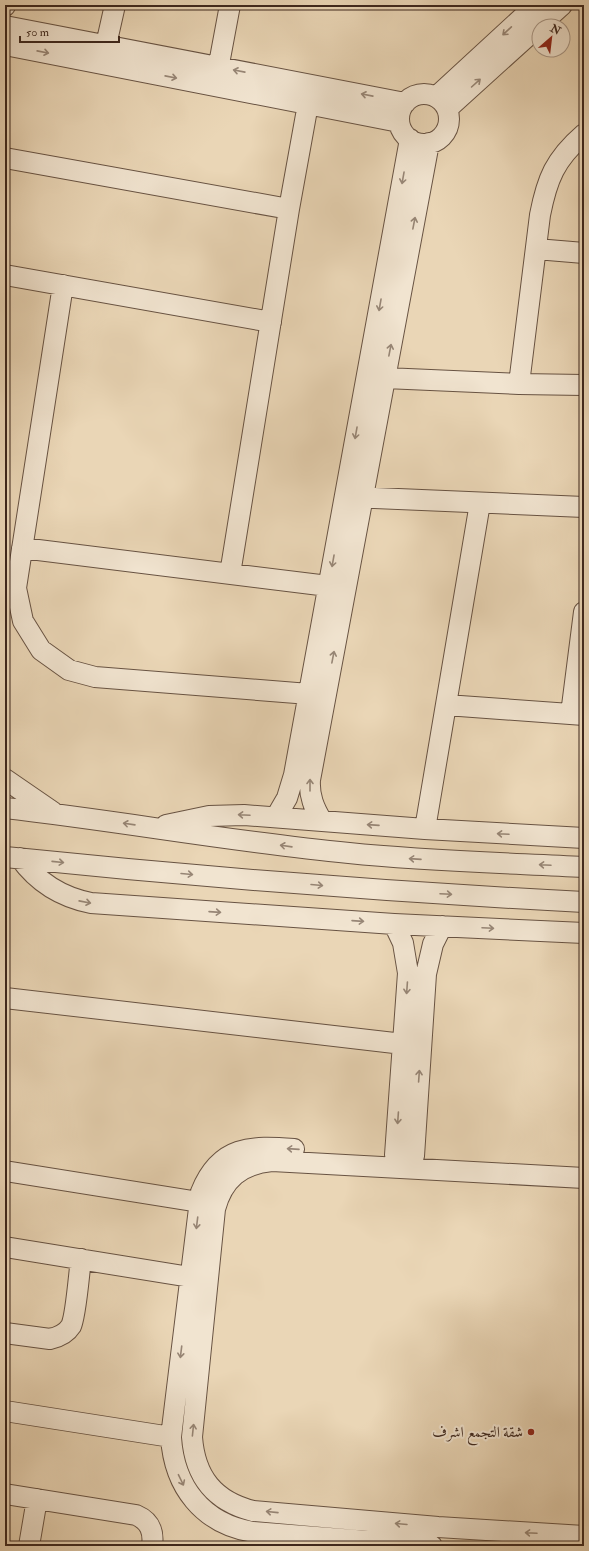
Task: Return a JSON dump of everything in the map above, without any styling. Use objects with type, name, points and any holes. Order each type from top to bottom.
[{"type":"street","points":[[106,45],[115,5]]},
{"type":"street","points":[[217,76],[230,5]]},
{"type":"street","points":[[441,103],[536,5]]},
{"type":"street","points":[[441,103],[562,5]]},
{"type":"street","points":[[5,26],[106,45],[217,76],[308,104],[399,122]]},
{"type":"street","points":[[5,44],[405,103]]},
{"type":"street","points":[[423,94],[441,103],[448,123],[442,136],[429,143],[422,143],[410,139],[402,132],[399,122],[400,111],[405,103],[416,95],[423,94]]},
{"type":"street","points":[[230,574],[289,209],[308,104]]},
{"type":"street","points":[[519,384],[544,191],[554,168],[568,148],[584,134]]},
{"type":"street","points":[[322,821],[310,795],[310,780],[410,139]]},
{"type":"street","points":[[276,817],[287,798],[291,787],[328,586],[354,498],[385,378],[429,143]]},
{"type":"street","points":[[5,158],[289,209]]},
{"type":"street","points":[[536,249],[584,252]]},
{"type":"street","points":[[5,275],[271,322]]},
{"type":"street","points":[[63,285],[15,559],[16,588],[23,621],[41,650],[69,670],[95,677],[309,694]]},
{"type":"street","points":[[385,378],[519,384],[584,385]]},
{"type":"street","points":[[354,498],[584,507]]},
{"type":"street","points":[[425,829],[480,503]]},
{"type":"street","points":[[15,559],[230,574],[328,586]]},
{"type":"street","points":[[446,705],[578,714],[584,612]]},
{"type":"street","points":[[5,779],[56,814]]},
{"type":"street","points":[[5,808],[348,853],[457,861],[584,866]]},
{"type":"street","points":[[157,828],[208,816],[244,815],[425,829],[584,838]]},
{"type":"street","points":[[12,857],[332,886],[584,902]]},
{"type":"street","points":[[12,857],[50,888],[67,897],[91,903],[394,924],[584,933]]},
{"type":"street","points":[[394,924],[403,943],[414,1015],[397,1159]]},
{"type":"street","points":[[397,1159],[403,1044],[414,1015],[433,944],[442,926]]},
{"type":"street","points":[[407,964],[428,964]]},
{"type":"street","points":[[5,998],[403,1044]]},
{"type":"street","points":[[432,1546],[327,1538],[242,1538],[230,1526],[206,1512],[187,1491],[175,1465],[171,1437],[201,1192],[211,1173],[226,1158],[244,1150],[265,1147],[584,1178]]},
{"type":"street","points":[[584,1165],[397,1159],[272,1161],[262,1162],[243,1169],[228,1182],[218,1200],[215,1209],[192,1437],[195,1460],[202,1476],[212,1490],[231,1503],[253,1511],[438,1527],[584,1536]]},
{"type":"street","points":[[5,1171],[199,1202]]},
{"type":"street","points":[[5,1248],[190,1277]]},
{"type":"street","points":[[5,1333],[50,1339],[57,1338],[68,1330],[74,1318],[81,1260]]},
{"type":"street","points":[[5,1411],[171,1437]]},
{"type":"street","points":[[5,1494],[141,1517],[151,1528],[153,1538],[152,1546]]},
{"type":"street","points":[[29,1546],[37,1500]]},
{"type":"street","points":[[327,1538],[328,1518]]},
{"type":"place","name":"شقة التجمع اشرف","points":[[531,1432]]}]
